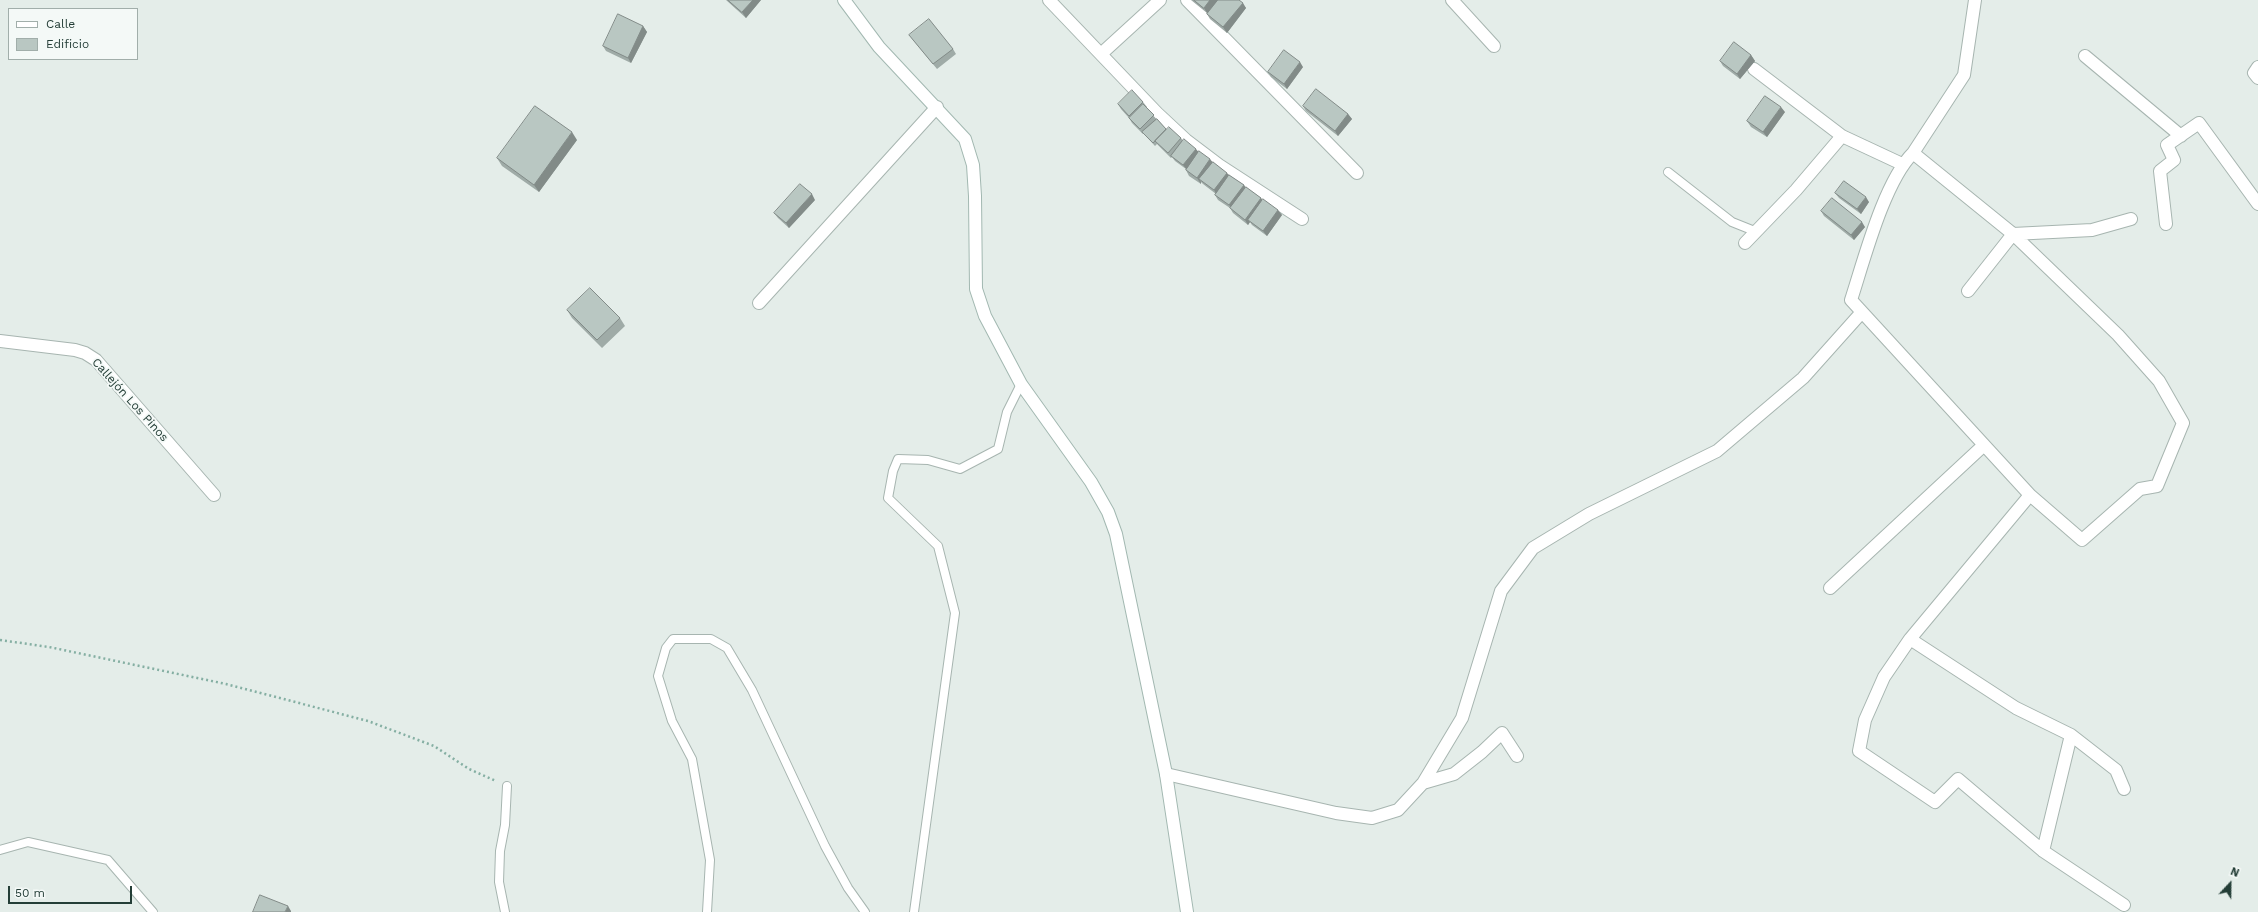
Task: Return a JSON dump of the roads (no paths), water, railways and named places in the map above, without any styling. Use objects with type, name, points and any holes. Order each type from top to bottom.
[{"type":"street","points":[[844,0],[879,47],[910,82],[958,129],[970,150],[976,196],[976,289],[985,316],[1021,384],[1091,482],[1108,512],[1116,534],[1166,774],[1187,912]]},
{"type":"street","points":[[1049,0],[1157,113],[1186,140],[1219,165],[1302,219]]},
{"type":"street","points":[[1102,54],[1160,0]]},
{"type":"street","points":[[1187,0],[1357,173]]},
{"type":"street","points":[[1452,0],[1494,46]]},
{"type":"street","points":[[1912,153],[2013,234],[2118,335],[2159,381],[2183,423],[2157,486],[2140,489],[2082,540],[2030,495],[1851,300],[1878,219],[1902,164],[1912,153],[1964,75],[1975,0]]},
{"type":"street","points":[[2085,56],[2180,136]]},
{"type":"street","points":[[2258,67],[2254,73],[2258,78]]},
{"type":"street","points":[[1754,69],[1842,136],[1902,164]]},
{"type":"street","points":[[759,303],[936,107]]},
{"type":"street","points":[[2166,224],[2160,171],[2174,160],[2167,145],[2200,123],[2258,204]]},
{"type":"street","points":[[1745,243],[1796,190],[1842,136]]},
{"type":"street","points":[[1968,291],[2013,234],[2092,230],[2131,219]]},
{"type":"street","points":[[1166,774],[1336,813],[1372,818],[1398,810],[1423,783],[1462,718],[1501,591],[1533,548],[1589,514],[1717,451],[1804,378],[1862,312]]},
{"type":"street","name":"Callejón Los Pinos","points":[[0,341],[75,350],[85,353],[96,360],[214,495]]},
{"type":"street","points":[[1830,588],[1984,445]]},
{"type":"street","points":[[2030,495],[1910,639],[1884,678],[1865,720],[1859,751],[1935,802],[1958,779],[2043,851],[2124,905]]},
{"type":"street","points":[[1910,639],[2016,708],[2071,735],[2116,770],[2124,789]]},
{"type":"street","points":[[1423,783],[1454,774],[1482,752],[1502,733],[1516,756]]},
{"type":"street","points":[[2043,851],[2071,735]]},
{"type":"lane","points":[[1668,172],[1732,222],[1757,232]]},
{"type":"lane","points":[[914,912],[940,706],[955,614],[938,546],[888,498],[893,471],[898,460],[928,460],[960,469],[998,449],[1007,412],[1021,384]]},
{"type":"lane","points":[[707,912],[710,860],[692,760],[672,721],[658,676],[666,648],[673,639],[711,639],[727,648],[752,690],[825,846],[848,888],[865,912]]},
{"type":"lane","points":[[505,912],[499,882],[499,867],[507,786]]},
{"type":"lane","points":[[0,850],[28,842],[108,860],[153,912]]}]
